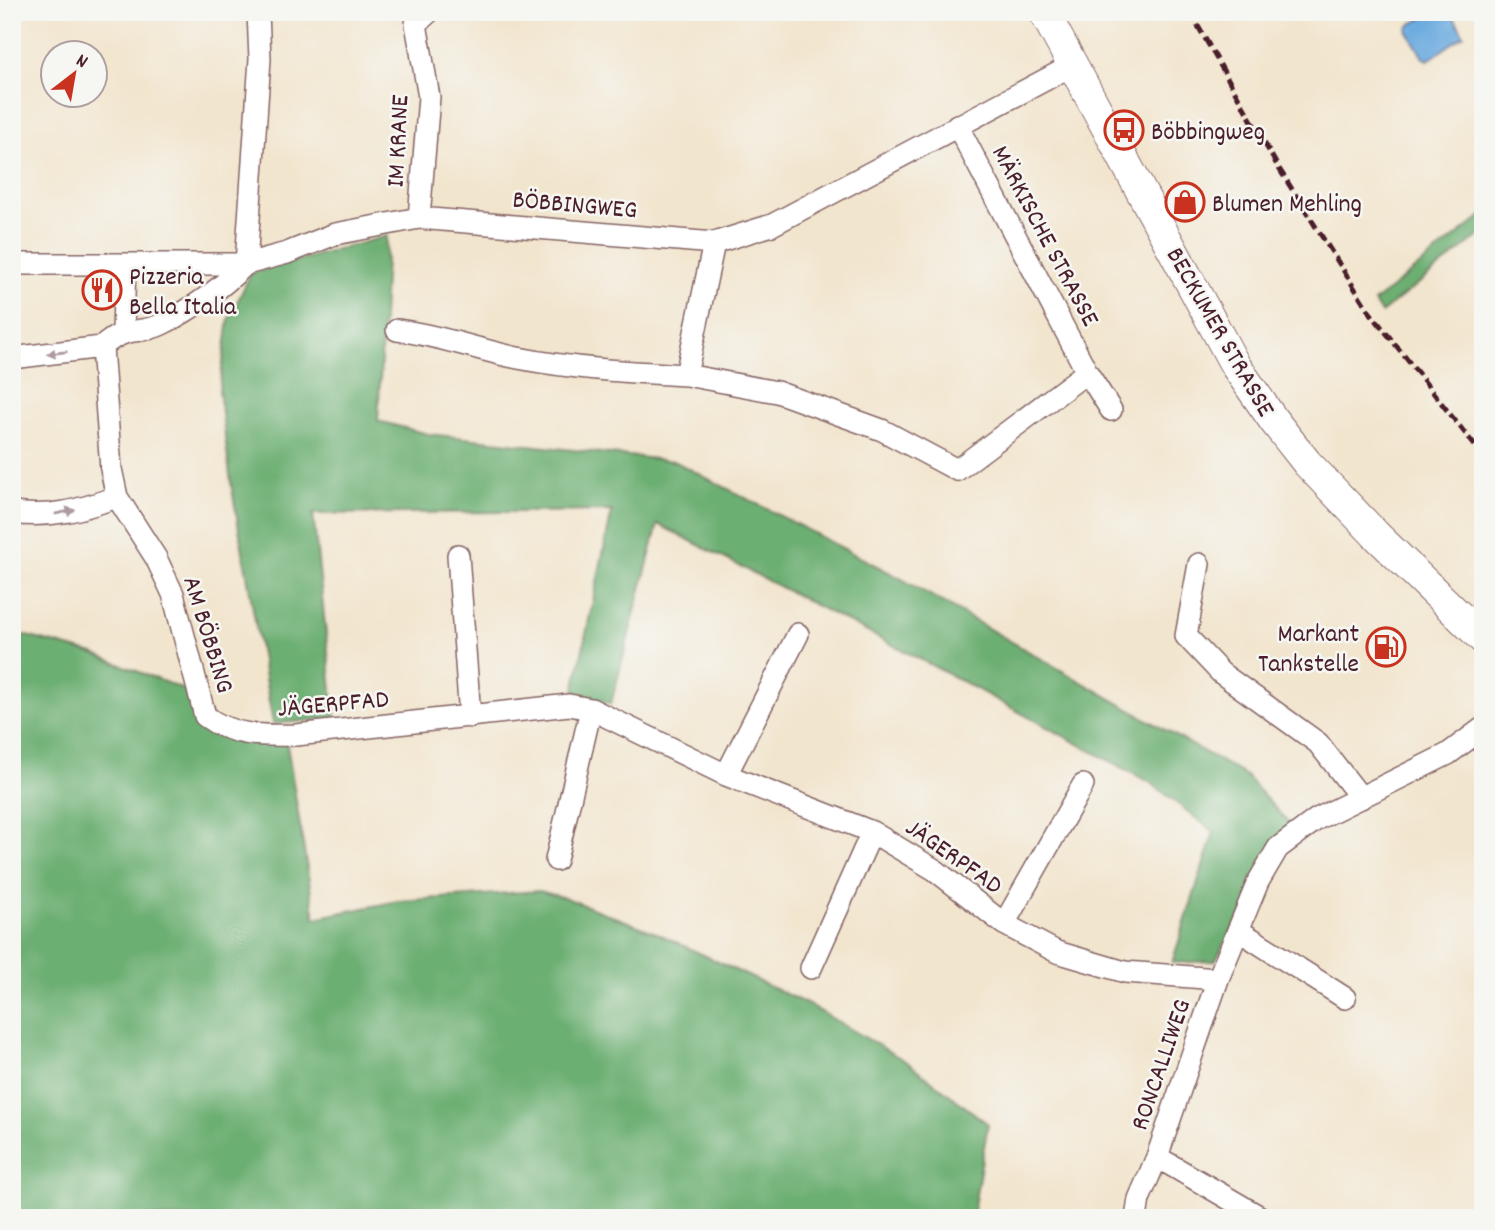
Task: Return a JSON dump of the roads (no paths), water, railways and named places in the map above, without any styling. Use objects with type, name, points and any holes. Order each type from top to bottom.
[{"type":"main road","name":"BECKUMER STRASSE","points":[[1044,12],[1235,365],[1274,421],[1307,463],[1375,534],[1483,639]]},
{"type":"street","points":[[246,264],[260,60],[258,12]]},
{"type":"street","name":"IM KRANE","points":[[418,16],[429,97],[419,218]]},
{"type":"street","name":"BÖBBINGWEG","points":[[12,264],[246,264],[287,253],[335,234],[419,218],[714,243],[772,225],[1073,65]]},
{"type":"street","name":"MÄRKISCHE STRASSE","points":[[957,125],[1087,372],[1111,410]]},
{"type":"street","points":[[686,375],[714,243]]},
{"type":"street","points":[[12,358],[102,347],[123,331],[125,264]]},
{"type":"street","name":"BÖBBINGWEG","points":[[123,331],[159,326],[221,289],[246,264]]},
{"type":"street","points":[[397,330],[437,335],[514,358],[567,367],[686,375],[777,392],[882,430],[957,470],[1087,372]]},
{"type":"street","name":"AM BÖBBING","points":[[102,347],[111,469],[117,497],[156,558],[173,594],[205,716]]},
{"type":"street","points":[[12,513],[43,517],[84,509],[117,497]]},
{"type":"street","points":[[458,555],[470,717]]},
{"type":"street","points":[[1199,564],[1186,636],[1221,673],[1318,743],[1361,798]]},
{"type":"street","points":[[726,775],[798,634]]},
{"type":"street","name":"JÄGERPFAD","points":[[205,716],[221,727],[254,737],[569,705],[591,709],[726,775],[872,832],[935,870],[1004,924],[1058,952],[1125,972],[1218,979]]},
{"type":"street","points":[[556,860],[591,709]]},
{"type":"street","name":"RONCALLIWEG","points":[[1136,1218],[1139,1199],[1157,1157],[1218,979],[1258,882],[1278,848],[1317,819],[1448,754],[1483,728]]},
{"type":"street","name":"JÄGERPFAD","points":[[1004,924],[1083,785]]},
{"type":"street","name":"JÄGERPFAD","points":[[811,968],[872,832]]},
{"type":"street","points":[[1238,930],[1345,998]]},
{"type":"street","points":[[1157,1157],[1262,1218]]},
{"type":"water","points":[[1433,12],[1451,12],[1464,35],[1428,60],[1423,58],[1407,30],[1410,25]]},
{"type":"railway","points":[[1190,12],[1278,167],[1369,311],[1483,456]]},
{"type":"place","name":"Böbbingweg","points":[[1124,130]]},
{"type":"place","name":"Blumen Mehling","points":[[1185,202]]},
{"type":"place","name":"Pizzeria Bella Italia","points":[[102,290]]},
{"type":"place","name":"Markant Tankstelle","points":[[1386,647]]}]
